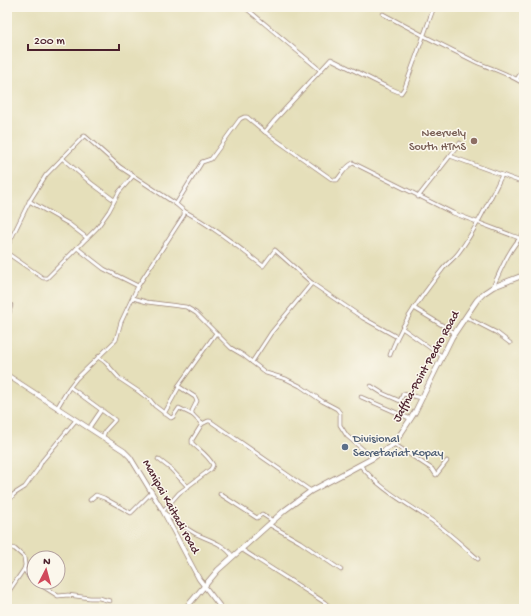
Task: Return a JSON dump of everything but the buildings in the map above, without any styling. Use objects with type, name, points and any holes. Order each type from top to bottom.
[{"type":"main road","name":"Jaffna-Point Pedro Road","points":[[185,609],[218,570],[285,510],[312,491],[373,458],[394,444],[411,419],[455,332],[477,300],[493,287],[524,275]]},
{"type":"main road","name":"Manipai Kaitadi road","points":[[7,375],[103,437],[124,451],[130,457],[164,512],[204,587],[222,609]]},
{"type":"street","points":[[248,7],[247,9],[320,70]]},
{"type":"street","points":[[265,132],[331,59],[387,88],[401,93],[406,87],[434,7]]},
{"type":"street","points":[[516,7],[524,10]]},
{"type":"street","points":[[383,14],[424,37],[517,79],[524,84]]},
{"type":"street","points":[[517,79],[524,68]]},
{"type":"street","points":[[176,204],[202,162],[211,159],[240,119],[247,117],[312,167],[333,180],[337,180],[353,163],[418,197],[453,213],[519,238]]},
{"type":"street","points":[[7,247],[29,201],[46,175],[85,136],[120,167],[176,204],[184,211],[219,232],[263,266],[275,250],[312,283],[363,318],[397,337]]},
{"type":"street","points":[[418,197],[460,143]]},
{"type":"street","points":[[450,156],[524,183]]},
{"type":"street","points":[[62,158],[91,183],[114,200]]},
{"type":"street","points":[[390,355],[397,337],[414,308],[443,268],[460,252],[502,175]]},
{"type":"street","points":[[7,253],[43,278],[47,278],[97,228],[109,211],[119,192],[133,176]]},
{"type":"street","points":[[29,201],[69,224],[87,238]]},
{"type":"street","points":[[57,408],[70,387],[116,340],[120,322],[138,286],[184,215],[184,211]]},
{"type":"street","points":[[493,287],[519,238],[524,234]]},
{"type":"street","points":[[77,248],[104,268],[138,286]]},
{"type":"street","points":[[252,362],[272,333],[312,283]]},
{"type":"street","points":[[133,298],[147,302],[186,308],[196,313],[231,348],[266,373],[293,383],[337,409],[340,413],[340,425],[346,436],[373,458]]},
{"type":"street","points":[[7,302],[11,305],[7,321]]},
{"type":"street","points":[[414,308],[455,332]]},
{"type":"street","points":[[466,317],[497,333],[510,343]]},
{"type":"street","points":[[402,328],[443,357]]},
{"type":"street","points":[[164,414],[179,387],[178,386],[216,333]]},
{"type":"street","points":[[98,357],[105,362],[120,379],[147,398],[164,414],[171,418],[179,408],[193,415],[202,424]]},
{"type":"street","points":[[371,386],[400,401],[403,394],[422,398]]},
{"type":"street","points":[[70,387],[115,420],[105,431],[103,437]]},
{"type":"street","points":[[179,387],[195,397],[197,401],[192,411],[193,415]]},
{"type":"street","points":[[361,397],[411,419]]},
{"type":"street","points":[[89,428],[102,409]]},
{"type":"street","points":[[7,502],[14,494],[25,487],[42,461],[76,420]]},
{"type":"street","points":[[233,557],[219,544],[195,534],[164,512],[179,492],[211,469],[213,465],[202,451],[192,443],[192,440],[202,424],[210,421],[312,491]]},
{"type":"street","points":[[394,444],[432,469],[436,475],[447,461]]},
{"type":"street","points":[[158,459],[171,469],[188,487]]},
{"type":"street","points":[[360,465],[389,493],[431,520],[478,559]]},
{"type":"street","points":[[90,500],[96,496],[104,498],[131,513],[152,492]]},
{"type":"street","points":[[220,494],[258,518],[262,514],[272,523],[341,570]]},
{"type":"street","points":[[7,546],[15,549],[24,557],[25,565],[24,570],[7,594]]},
{"type":"street","points":[[241,549],[324,602],[332,609]]},
{"type":"street","points":[[49,590],[58,596],[68,595],[99,598],[110,601]]},
{"type":"place","name":"Neervely South HTMS","points":[[474,141]]},
{"type":"place","name":"Divisional Secretariat Kopay","points":[[345,447]]}]
